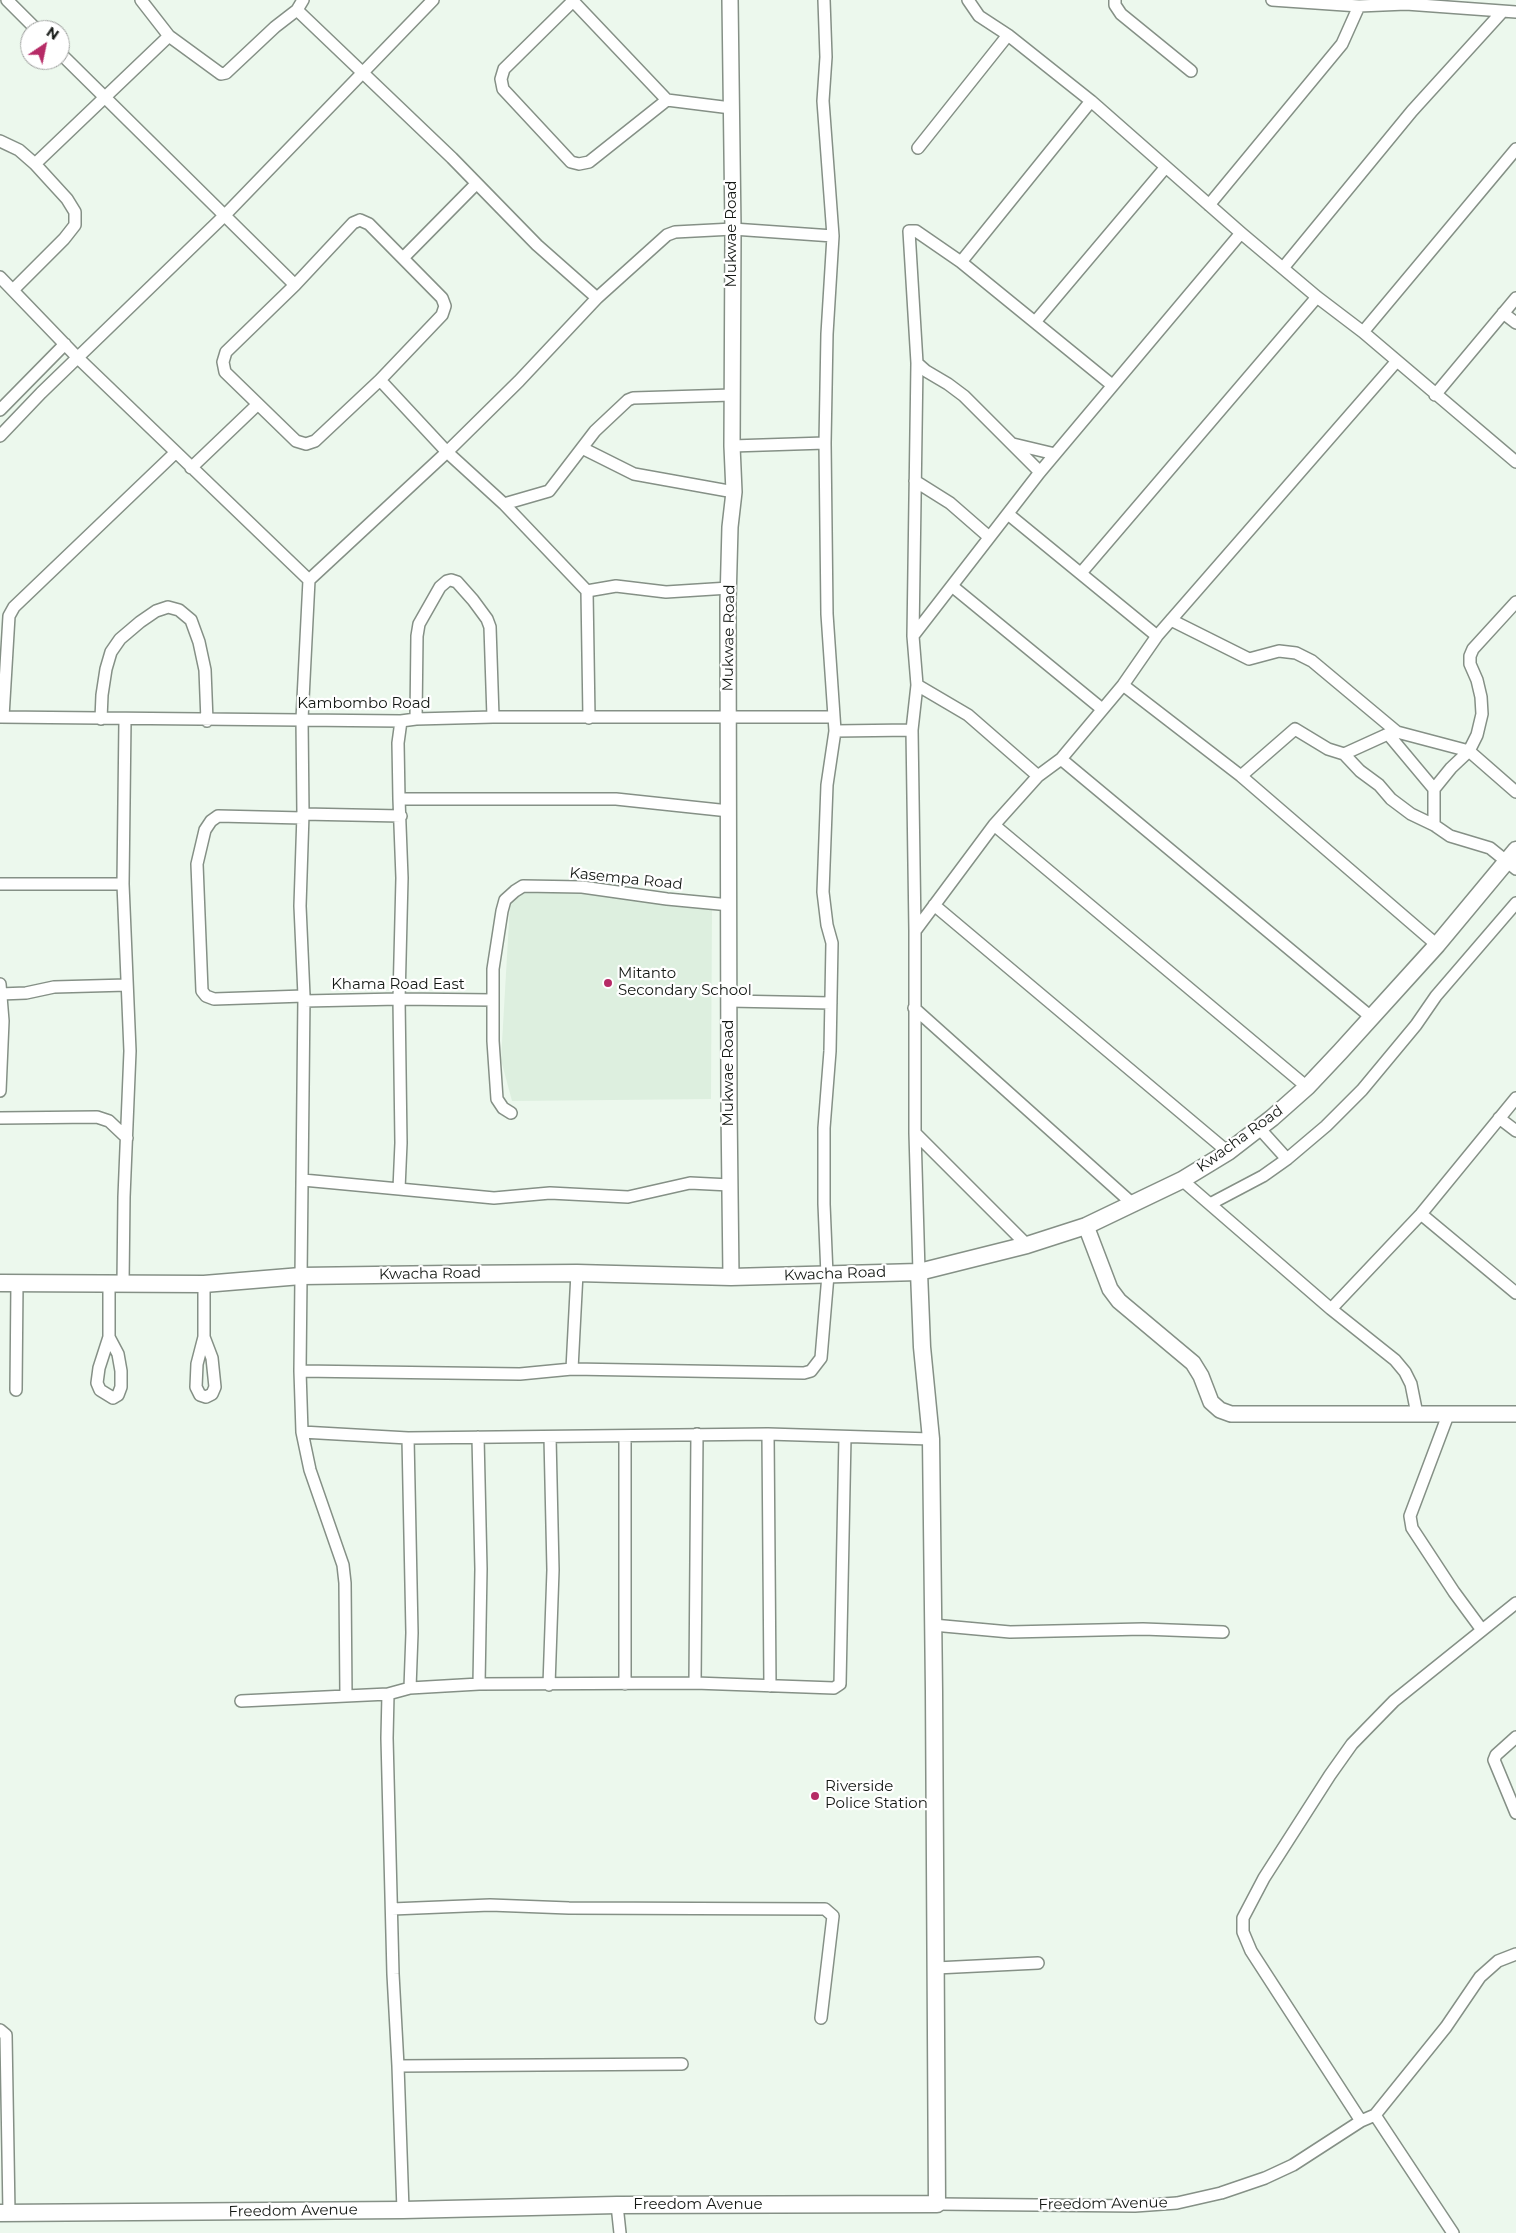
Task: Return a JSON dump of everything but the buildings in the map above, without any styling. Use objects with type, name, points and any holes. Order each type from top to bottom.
[{"type":"main road","name":"Kwacha Road","points":[[0,1283],[204,1284],[301,1276],[577,1274],[731,1277],[919,1272],[1027,1245],[1086,1226],[1134,1205],[1182,1180],[1228,1152],[1307,1087],[1513,859]]},
{"type":"main road","points":[[919,1272],[922,1347],[930,1439],[937,2204]]},
{"type":"main road","name":"Freedom Avenue","points":[[5,2213],[404,2210],[617,2205],[937,2204]]},
{"type":"street","points":[[6,0],[27,20]]},
{"type":"street","points":[[140,0],[169,36],[217,72],[226,73],[300,5],[362,72],[537,245],[597,298]]},
{"type":"street","points":[[0,436],[41,393],[225,215],[433,0]]},
{"type":"street","points":[[667,100],[588,162],[579,164],[571,162],[503,89],[501,79],[504,69],[573,0],[667,100],[731,108]]},
{"type":"street","name":"Mukwae Road","points":[[730,0],[733,229],[732,446],[734,492],[730,526],[728,716],[731,1277]]},
{"type":"street","points":[[300,1371],[520,1374],[572,1369],[812,1372],[821,1358],[827,1275],[824,1204],[824,1128],[831,1003],[832,943],[827,925],[824,864],[827,785],[835,730],[827,614],[825,443],[827,334],[833,236],[823,101],[826,57],[824,0]]},
{"type":"street","points":[[968,0],[979,16],[1008,35],[1091,101],[1241,233],[1317,297],[1363,332],[1516,462]]},
{"type":"street","points":[[1115,0],[1115,5],[1121,14],[1191,70]]},
{"type":"street","points":[[1272,0],[1329,2],[1359,6],[1406,2],[1498,8],[1516,12]]},
{"type":"street","points":[[1210,205],[1342,44],[1359,6]]},
{"type":"street","points":[[1283,268],[1498,8]]},
{"type":"street","points":[[918,148],[1008,35]]},
{"type":"street","points":[[35,164],[104,96],[169,36]]},
{"type":"street","points":[[70,63],[295,285]]},
{"type":"street","points":[[961,262],[1091,101]]},
{"type":"street","points":[[0,141],[19,150],[35,164],[67,199],[75,212],[74,225],[64,239],[13,290]]},
{"type":"street","points":[[1363,332],[1516,149]]},
{"type":"street","points":[[1035,322],[1165,168]]},
{"type":"street","points":[[403,258],[476,184]]},
{"type":"street","points":[[360,220],[369,224],[403,258],[442,298],[445,306],[442,315],[380,380],[315,441],[306,444],[296,441],[258,404],[226,372],[223,362],[226,352],[295,285],[353,223],[360,220]]},
{"type":"street","points":[[346,1696],[345,1583],[342,1565],[310,1470],[302,1432],[300,1371],[304,999],[300,906],[303,816],[302,719],[309,580],[447,452],[519,381],[597,298],[667,235],[675,232],[733,229],[833,236]]},
{"type":"street","points":[[919,1272],[915,1133],[915,931],[912,730],[917,685],[913,636],[917,363],[909,231],[916,231],[961,262],[1112,385]]},
{"type":"street","points":[[913,636],[1040,472],[1241,233]]},
{"type":"street","points":[[0,277],[78,358],[309,580]]},
{"type":"street","points":[[1082,573],[1317,297]]},
{"type":"street","points":[[1435,395],[1516,298]]},
{"type":"street","points":[[1504,312],[1516,323]]},
{"type":"street","points":[[0,410],[64,344]]},
{"type":"street","points":[[915,931],[994,825],[1038,776],[1062,759],[1124,685],[1157,636],[1396,362]]},
{"type":"street","points":[[917,363],[964,396],[1040,472]]},
{"type":"street","points":[[380,380],[447,452],[504,504],[587,591],[590,718]]},
{"type":"street","points":[[28,381],[41,393]]},
{"type":"street","points":[[504,504],[549,491],[595,431],[628,400],[633,398],[732,395]]},
{"type":"street","points":[[191,468],[258,404]]},
{"type":"street","points":[[732,446],[825,443]]},
{"type":"street","points":[[1011,443],[1055,454]]},
{"type":"street","points":[[582,448],[634,474],[734,492]]},
{"type":"street","points":[[2,717],[10,616],[14,607],[175,453]]},
{"type":"street","points":[[915,481],[950,503],[990,537]]},
{"type":"street","points":[[1008,514],[1157,636]]},
{"type":"street","points":[[416,719],[416,636],[419,624],[440,587],[451,580],[457,582],[472,600],[487,619],[490,627],[493,717]]},
{"type":"street","points":[[587,591],[616,586],[666,592],[729,588]]},
{"type":"street","points":[[952,586],[1102,709]]},
{"type":"street","points":[[1434,789],[1451,768],[1469,752],[1477,735],[1482,714],[1477,680],[1470,664],[1470,656],[1473,649],[1516,602]]},
{"type":"street","points":[[101,719],[102,695],[111,652],[120,639],[140,622],[156,611],[168,607],[179,610],[191,620],[199,642],[206,670],[207,721]]},
{"type":"street","points":[[1171,620],[1249,659],[1279,651],[1296,654],[1312,661],[1394,734],[1434,789],[1434,825]]},
{"type":"street","points":[[917,685],[968,715],[1038,776]]},
{"type":"street","points":[[1124,685],[1241,776],[1437,945]]},
{"type":"street","name":"Kambombo Road","points":[[2,717],[207,721],[302,719],[401,721],[493,717],[834,717]]},
{"type":"street","points":[[109,1337],[116,1283],[127,1138],[130,1051],[123,884],[125,720]]},
{"type":"street","points":[[399,1189],[401,1143],[399,999],[402,887],[398,744],[401,721]]},
{"type":"street","points":[[1241,776],[1295,729],[1328,749],[1344,754],[1360,771],[1379,785],[1390,799],[1411,814],[1434,825],[1450,836],[1490,848],[1513,859]]},
{"type":"street","points":[[835,730],[912,730]]},
{"type":"street","points":[[1344,754],[1388,734],[1394,734],[1469,752],[1516,792]]},
{"type":"street","points":[[1062,759],[1371,1017]]},
{"type":"street","points":[[399,799],[616,799],[729,811]]},
{"type":"street","name":"Khama Road East","points":[[303,816],[218,816],[210,821],[205,830],[197,864],[202,991],[206,996],[214,1000],[493,1000]]},
{"type":"street","points":[[303,816],[400,816]]},
{"type":"street","points":[[994,825],[1307,1087]]},
{"type":"street","points":[[0,884],[123,884]]},
{"type":"street","name":"Kasempa Road","points":[[511,1113],[503,1108],[498,1099],[493,1058],[493,969],[505,900],[523,886],[582,887],[667,899],[730,905]]},
{"type":"street","points":[[1210,1204],[1263,1176],[1287,1160],[1326,1126],[1362,1090],[1416,1025],[1436,996],[1516,903]]},
{"type":"street","points":[[934,905],[1228,1152]]},
{"type":"street","points":[[0,1091],[4,1020],[1,991],[26,993],[54,987],[127,985]]},
{"type":"street","points":[[729,1001],[831,1003]]},
{"type":"street","points":[[914,1008],[1134,1205]]},
{"type":"street","points":[[1331,1309],[1421,1214],[1516,1098]]},
{"type":"street","points":[[0,1118],[97,1117],[109,1120],[127,1138]]},
{"type":"street","points":[[1499,1118],[1516,1131]]},
{"type":"street","points":[[1258,1128],[1287,1160]]},
{"type":"street","points":[[915,1133],[1027,1245]]},
{"type":"street","points":[[303,1180],[494,1198],[550,1193],[628,1197],[690,1183],[730,1185]]},
{"type":"street","points":[[1182,1180],[1331,1309],[1395,1360],[1405,1372],[1411,1384],[1417,1414]]},
{"type":"street","points":[[1421,1214],[1516,1293]]},
{"type":"street","points":[[1086,1226],[1110,1289],[1130,1310],[1193,1363],[1201,1376],[1211,1402],[1220,1410],[1231,1414],[1516,1414]]},
{"type":"street","points":[[572,1369],[577,1274]]},
{"type":"street","points":[[16,1390],[17,1283]]},
{"type":"street","points":[[204,1284],[204,1337]]},
{"type":"street","points":[[1448,1415],[1411,1510],[1411,1522],[1412,1528],[1454,1592],[1482,1630]]},
{"type":"street","points":[[302,1432],[408,1438],[478,1436],[550,1438],[768,1434],[930,1439]]},
{"type":"street","points":[[695,1683],[698,1434]]},
{"type":"street","points":[[768,1434],[770,1686]]},
{"type":"street","points":[[478,1436],[481,1569],[478,1684]]},
{"type":"street","points":[[625,1436],[625,1684]]},
{"type":"street","points":[[241,1701],[388,1694],[410,1688],[478,1684],[695,1683],[834,1688],[840,1684],[844,1436]]},
{"type":"street","points":[[408,1438],[412,1633],[410,1688]]},
{"type":"street","points":[[549,1685],[553,1570],[550,1438]]},
{"type":"street","points":[[1362,2121],[1251,1951],[1243,1932],[1243,1918],[1264,1878],[1352,1744],[1394,1702],[1516,1603]]},
{"type":"street","points":[[933,1625],[1010,1632],[1134,1629],[1223,1632]]},
{"type":"street","points":[[388,1694],[387,1738],[393,1974],[404,2210]]},
{"type":"street","points":[[1516,1736],[1496,1755],[1494,1760],[1516,1813]]},
{"type":"street","points":[[392,1909],[490,1905],[569,1908],[825,1909],[833,1916],[821,2018]]},
{"type":"street","name":"Freedom Avenue","points":[[937,2204],[1135,2206],[1177,2203],[1221,2193],[1265,2178],[1293,2164],[1362,2121],[1375,2115],[1446,2028],[1480,1977],[1498,1961],[1516,1954]]},
{"type":"street","points":[[936,1968],[1038,1963]]},
{"type":"street","points":[[0,2030],[6,2035],[5,2213]]},
{"type":"street","points":[[398,2066],[682,2064]]},
{"type":"street","points":[[1375,2115],[1453,2233]]},
{"type":"street","points":[[617,2205],[620,2233]]},
{"type":"shaded area","name":"Mitanto Secondary School","points":[[537,888],[712,906],[711,1099],[512,1101],[501,1060],[510,904],[523,892]]},
{"type":"place","name":"Mitanto Secondary School","points":[[608,983]]},
{"type":"place","name":"Riverside Police Station","points":[[815,1796]]}]
